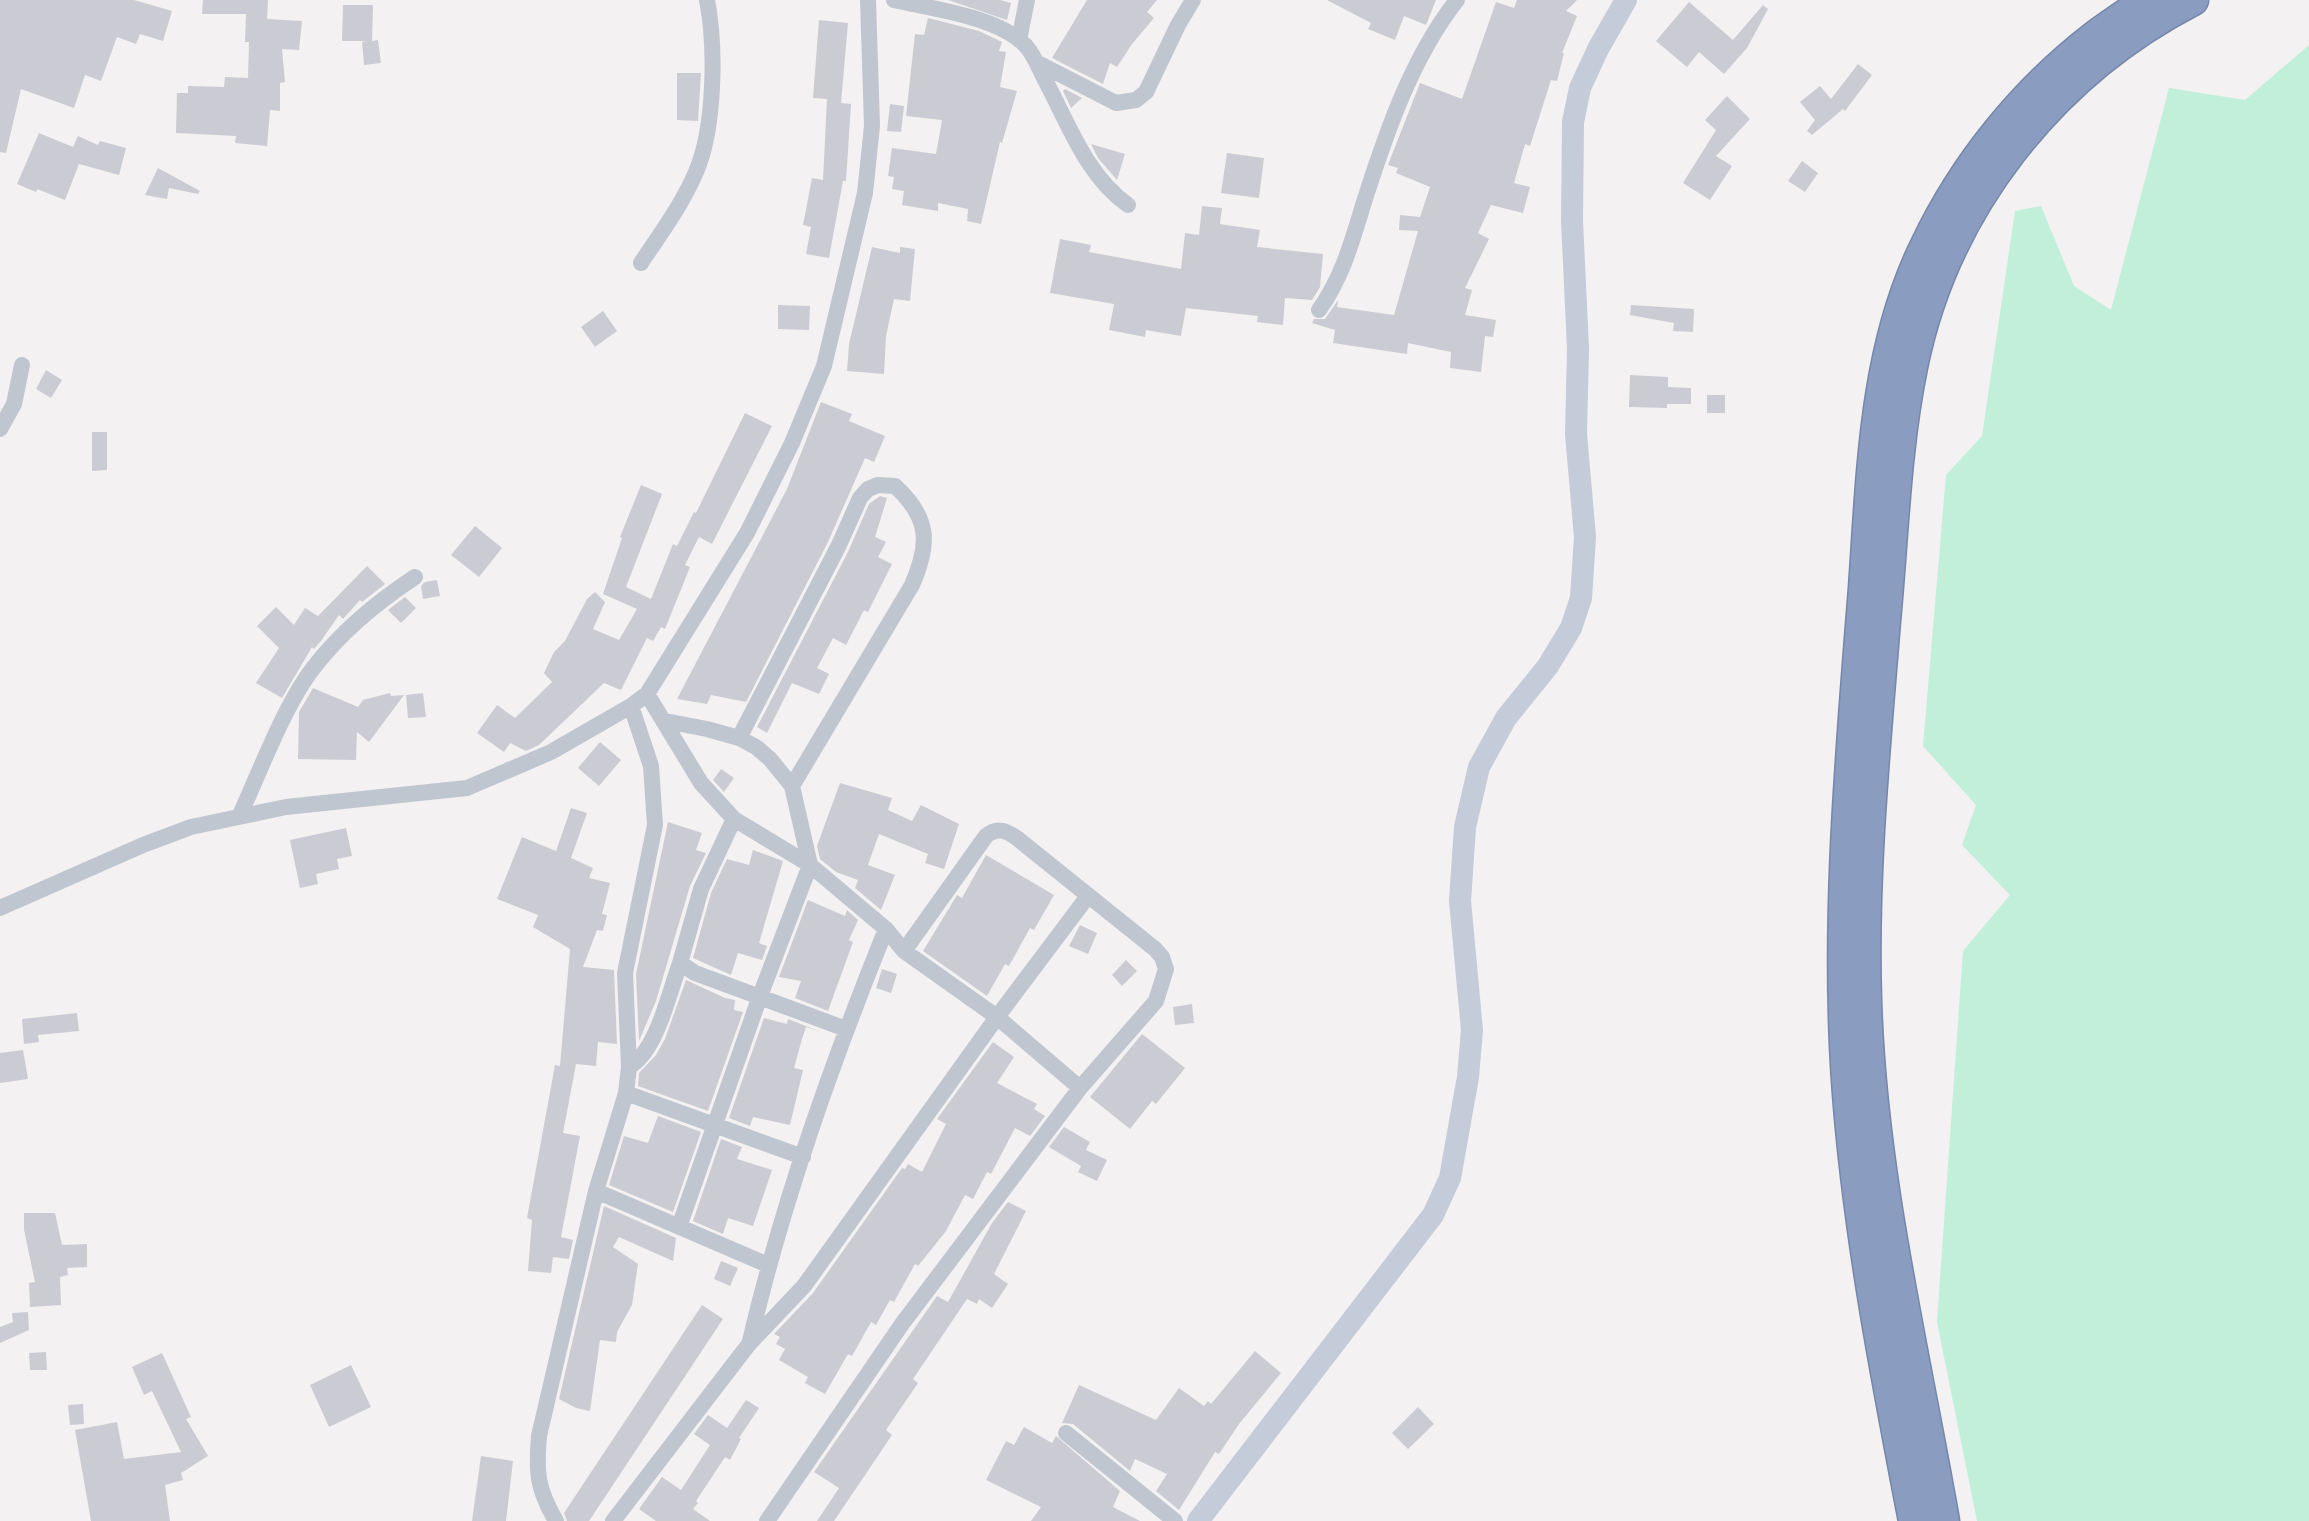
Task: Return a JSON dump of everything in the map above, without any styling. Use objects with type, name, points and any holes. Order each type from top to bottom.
[{"type":"highway","points":[[1914,1521],[1869,1273],[1848,1094],[1844,1018],[1847,839],[1882,386],[1894,332],[1924,247],[1973,161],[2032,93],[2092,38],[2147,0]]},
{"type":"highway","points":[[1944,1521],[1901,1294],[1880,1157],[1866,999],[1868,873],[1881,672],[1902,432],[1911,369],[1924,317],[1944,264],[1963,224],[2008,153],[2083,76],[2127,40],[2193,0]]},
{"type":"main road","points":[[1198,1521],[1433,1215],[1450,1178],[1468,1077],[1472,1030],[1460,901],[1465,827],[1479,767],[1506,718],[1548,666],[1571,628],[1581,598],[1585,537],[1576,434],[1578,348],[1572,221],[1573,122],[1580,88],[1626,0]]},
{"type":"street","points":[[641,263],[679,205],[703,155],[709,119],[711,63],[707,0]]},
{"type":"street","points":[[0,908],[191,827],[286,807],[467,788],[551,752],[647,694],[747,533],[792,443],[824,366],[865,193],[872,126],[868,0]]},
{"type":"street","points":[[894,0],[966,17],[998,28],[1019,40],[1036,62],[1089,163],[1106,187],[1128,205]]},
{"type":"street","points":[[1019,40],[1027,0]]},
{"type":"street","points":[[1036,62],[1116,103],[1136,100],[1146,92],[1193,0]]},
{"type":"street","points":[[1319,310],[1346,263],[1390,128],[1406,91],[1435,32],[1457,0]]},
{"type":"street","points":[[0,429],[14,404],[22,365]]},
{"type":"street","points":[[739,738],[838,547],[860,498],[868,489],[878,485],[895,486],[921,520],[925,536],[920,567],[792,786]]},
{"type":"street","points":[[240,815],[284,720],[313,669],[380,600],[415,577]]},
{"type":"street","points":[[647,694],[701,783],[734,819],[810,865],[886,929],[904,951],[997,1017],[1080,1088]]},
{"type":"street","points":[[556,1521],[545,1503],[536,1474],[539,1436],[596,1191],[626,1093],[629,1067],[625,973],[655,825],[651,766],[631,706]]},
{"type":"street","points":[[665,721],[739,738],[770,759],[792,786],[810,865],[760,996],[679,1227]]},
{"type":"street","points":[[629,1067],[640,1059],[653,1039],[680,963],[701,889],[734,819]]},
{"type":"street","points":[[767,1521],[902,1324],[1080,1088],[1156,1001],[1166,969],[1155,949],[1003,830],[991,831],[975,850],[904,951]]},
{"type":"street","points":[[613,1521],[749,1344],[804,1286],[1088,896]]},
{"type":"street","points":[[749,1344],[768,1265],[803,1157],[846,1029],[886,929]]},
{"type":"street","points":[[680,963],[695,973],[846,1029]]},
{"type":"street","points":[[626,1093],[803,1157]]},
{"type":"street","points":[[596,1191],[768,1265]]},
{"type":"street","points":[[1066,1433],[1175,1521]]},
{"type":"green space","points":[[2309,45],[2309,1521],[1977,1521],[1937,1322],[1963,951],[2010,895],[1962,845],[1976,805],[1923,746],[1946,475],[1982,436],[2015,211],[2041,206],[2074,286],[2111,310],[2169,88],[2245,100]]},
{"type":"building","points":[[0,0],[134,0],[172,11],[163,41],[140,34],[136,44],[117,37],[101,81],[85,75],[74,108],[21,89],[6,153],[0,152]]},
{"type":"building","points":[[203,0],[268,0],[267,19],[302,21],[299,50],[282,49],[285,82],[280,83],[280,111],[270,110],[267,146],[235,143],[236,136],[176,133],[177,93],[188,93],[188,86],[224,87],[225,77],[248,78],[246,14],[202,14]]},
{"type":"building","points":[[948,0],[1000,0],[1011,3],[1007,20]]},
{"type":"building","points":[[1087,0],[1157,0],[1147,12],[1154,18],[1117,67],[1110,63],[1103,84],[1052,58]]},
{"type":"building","points":[[1327,0],[1436,0],[1426,25],[1404,16],[1395,40],[1368,29],[1371,23]]},
{"type":"building","points":[[1517,0],[1577,0],[1566,11],[1577,16],[1562,53],[1557,81],[1551,80],[1530,146],[1525,144],[1514,183],[1530,187],[1523,213],[1491,205],[1478,233],[1489,239],[1465,288],[1472,290],[1465,315],[1496,320],[1493,337],[1485,336],[1481,372],[1450,368],[1451,352],[1408,343],[1407,354],[1333,343],[1335,330],[1312,323],[1314,319],[1325,319],[1338,300],[1337,307],[1394,315],[1418,231],[1399,230],[1400,215],[1420,217],[1430,187],[1396,173],[1398,168],[1388,165],[1420,83],[1462,99],[1496,2],[1514,8]]},
{"type":"building","points":[[1689,2],[1733,40],[1763,5],[1768,9],[1747,48],[1724,74],[1699,52],[1687,67],[1656,41]]},
{"type":"building","points":[[343,5],[373,5],[372,41],[378,40],[381,63],[364,65],[362,42],[368,41],[342,41]]},
{"type":"building","points":[[928,18],[979,31],[1002,42],[999,51],[1006,52],[1000,87],[1017,91],[1000,142],[981,224],[967,221],[968,209],[938,203],[938,211],[902,205],[904,191],[892,189],[894,177],[888,176],[892,148],[936,154],[942,120],[906,116],[915,34],[924,35]]},
{"type":"building","points":[[819,20],[848,23],[841,103],[851,104],[846,181],[843,181],[829,258],[806,254],[811,227],[803,225],[812,178],[823,180],[827,99],[813,98]]},
{"type":"building","points":[[1858,64],[1872,75],[1845,111],[1843,109],[1812,135],[1807,131],[1815,120],[1800,102],[1820,86],[1831,99]]},
{"type":"building","points":[[677,73],[701,73],[698,121],[677,120]]},
{"type":"building","points":[[1065,89],[1082,98],[1071,108],[1063,91]]},
{"type":"building","points":[[1727,96],[1750,119],[1716,156],[1732,166],[1710,200],[1683,183],[1716,130],[1705,120]]},
{"type":"building","points":[[890,104],[904,106],[901,132],[887,131]]},
{"type":"building","points":[[39,133],[73,147],[78,136],[98,145],[100,141],[126,148],[119,175],[79,164],[65,200],[17,184]]},
{"type":"building","points":[[1091,144],[1125,154],[1117,180],[1098,158]]},
{"type":"building","points":[[1227,153],[1264,158],[1259,198],[1221,193]]},
{"type":"building","points":[[1802,161],[1818,173],[1805,192],[1788,181]]},
{"type":"building","points":[[158,168],[200,191],[198,194],[169,188],[167,199],[145,195]]},
{"type":"building","points":[[1202,206],[1222,208],[1220,224],[1260,230],[1257,247],[1323,254],[1320,287],[1312,300],[1285,298],[1283,325],[1257,322],[1258,316],[1186,308],[1181,336],[1146,330],[1145,337],[1109,330],[1114,304],[1050,293],[1060,239],[1091,245],[1089,252],[1181,269],[1185,233],[1199,235]]},
{"type":"building","points":[[872,247],[900,253],[900,247],[915,249],[910,301],[894,299],[886,336],[884,374],[847,371],[849,344]]},
{"type":"building","points":[[778,305],[810,306],[809,330],[778,329]]},
{"type":"building","points":[[1631,305],[1694,309],[1693,332],[1673,331],[1674,323],[1630,315]]},
{"type":"building","points":[[603,311],[617,331],[595,347],[581,327]]},
{"type":"building","points":[[46,370],[62,380],[51,398],[36,389]]},
{"type":"building","points":[[1630,375],[1668,377],[1668,387],[1691,388],[1691,404],[1667,404],[1667,408],[1629,407]]},
{"type":"building","points":[[1707,395],[1725,395],[1725,413],[1707,413]]},
{"type":"building","points":[[821,402],[852,414],[849,421],[885,436],[874,462],[865,458],[828,542],[746,702],[711,695],[707,704],[677,699],[787,489]]},
{"type":"building","points":[[745,413],[772,426],[712,544],[699,537],[685,565],[690,567],[665,629],[661,627],[653,641],[647,638],[621,690],[604,683],[539,745],[526,751],[510,743],[504,752],[477,733],[497,705],[515,718],[552,682],[544,673],[554,652],[565,641],[587,599],[595,592],[605,602],[593,629],[619,640],[637,609],[603,594],[620,537],[641,485],[662,494],[626,587],[651,599],[673,544],[677,546],[696,513]]},
{"type":"building","points":[[92,432],[107,432],[107,470],[92,471]]},
{"type":"building","points":[[880,496],[887,498],[875,537],[886,542],[878,557],[892,564],[868,612],[864,610],[846,645],[833,638],[817,668],[829,674],[819,694],[792,683],[767,733],[757,727],[848,552],[869,504]]},
{"type":"building","points":[[475,526],[502,548],[479,577],[451,555]]},
{"type":"building","points":[[367,566],[385,584],[362,602],[360,600],[343,619],[339,615],[321,641],[314,649],[312,647],[282,698],[256,683],[279,648],[257,626],[276,607],[294,625],[305,608],[318,616]]},
{"type":"building","points":[[437,580],[440,596],[423,599],[421,586]]},
{"type":"building","points":[[405,597],[416,608],[401,623],[388,610]]},
{"type":"building","points":[[313,688],[358,707],[363,700],[390,693],[391,696],[404,695],[369,742],[357,732],[356,760],[298,759],[299,712]]},
{"type":"building","points":[[423,693],[426,717],[408,718],[406,695]]},
{"type":"building","points":[[600,742],[621,760],[599,786],[578,768]]},
{"type":"building","points":[[721,769],[734,778],[724,792],[713,780]]},
{"type":"building","points":[[840,783],[892,798],[888,810],[912,821],[921,805],[959,824],[944,869],[925,863],[928,854],[879,834],[868,865],[895,875],[881,910],[855,888],[858,880],[836,872],[820,859],[817,846]]},
{"type":"building","points":[[571,808],[587,813],[571,858],[593,868],[589,878],[610,883],[602,914],[607,915],[603,931],[597,930],[583,967],[614,970],[617,1044],[598,1042],[596,1066],[576,1064],[563,1133],[580,1136],[561,1237],[573,1240],[569,1259],[553,1257],[551,1273],[528,1271],[532,1220],[527,1218],[555,1065],[560,1066],[570,949],[533,927],[538,915],[497,899],[522,837],[556,851]]},
{"type":"building","points":[[668,822],[702,833],[696,850],[706,853],[690,886],[656,1001],[639,1041],[636,974]]},
{"type":"building","points":[[346,828],[352,856],[337,859],[339,869],[316,874],[318,884],[300,888],[290,840]]},
{"type":"building","points":[[753,850],[783,861],[759,943],[767,946],[762,960],[738,953],[731,975],[693,958],[711,893],[727,859],[749,865]]},
{"type":"building","points":[[986,855],[1054,895],[1034,930],[1030,928],[1009,966],[1005,964],[987,996],[923,951],[957,895],[962,898]]},
{"type":"building","points":[[808,900],[845,916],[847,910],[858,920],[828,1011],[795,998],[801,981],[779,977]]},
{"type":"building","points":[[1080,925],[1097,933],[1088,954],[1069,946]]},
{"type":"building","points":[[1126,960],[1137,971],[1122,986],[1112,975]]},
{"type":"building","points":[[882,969],[897,974],[891,993],[876,988]]},
{"type":"building","points":[[686,980],[735,1000],[734,1010],[743,1012],[708,1111],[638,1086],[639,1073],[656,1055],[665,1039]]},
{"type":"building","points":[[1192,1004],[1194,1023],[1175,1025],[1173,1007]]},
{"type":"building","points":[[77,1013],[79,1031],[38,1035],[39,1042],[24,1044],[22,1019]]},
{"type":"building","points":[[764,1018],[787,1024],[788,1019],[821,1032],[806,1027],[802,1039],[794,1068],[803,1070],[790,1125],[753,1117],[750,1126],[729,1118]]},
{"type":"building","points":[[1142,1034],[1185,1068],[1156,1104],[1152,1101],[1130,1129],[1090,1097]]},
{"type":"building","points":[[993,1042],[1014,1057],[997,1083],[1037,1104],[1034,1109],[1045,1116],[1030,1136],[1015,1128],[991,1174],[987,1172],[973,1199],[965,1195],[946,1231],[918,1266],[915,1264],[894,1302],[890,1300],[876,1325],[871,1322],[825,1394],[805,1383],[808,1377],[779,1360],[785,1349],[776,1344],[780,1337],[774,1334],[813,1293],[902,1168],[905,1169],[908,1164],[922,1172],[946,1124],[937,1119]]},
{"type":"building","points":[[23,1050],[28,1079],[0,1083],[0,1053]]},
{"type":"building","points":[[658,1116],[701,1132],[673,1212],[609,1185],[624,1136],[648,1143]]},
{"type":"building","points":[[1064,1127],[1090,1142],[1086,1150],[1107,1160],[1097,1181],[1078,1172],[1081,1166],[1049,1147]]},
{"type":"building","points":[[721,1139],[742,1147],[737,1159],[772,1170],[753,1226],[728,1218],[723,1234],[693,1221]]},
{"type":"building","points":[[1008,1202],[1026,1211],[994,1274],[1008,1284],[992,1308],[979,1299],[977,1304],[967,1299],[913,1379],[918,1383],[886,1430],[892,1435],[834,1521],[817,1521],[839,1488],[814,1472],[937,1296],[948,1302],[992,1223]]},
{"type":"building","points":[[604,1206],[676,1238],[673,1261],[619,1237],[613,1247],[638,1264],[632,1305],[617,1332],[616,1342],[600,1340],[590,1411],[559,1399]]},
{"type":"building","points":[[24,1213],[55,1213],[62,1245],[87,1244],[87,1267],[67,1268],[68,1275],[60,1277],[61,1305],[30,1307],[29,1283],[35,1282],[24,1230]]},
{"type":"building","points":[[721,1261],[738,1268],[730,1286],[714,1279]]},
{"type":"building","points":[[702,1305],[723,1319],[589,1521],[567,1521],[564,1513]]},
{"type":"building","points":[[28,1312],[29,1330],[0,1343],[0,1327],[13,1322],[12,1313]]},
{"type":"building","points":[[1255,1351],[1281,1373],[1219,1454],[1215,1452],[1179,1510],[1156,1491],[1167,1474],[1135,1459],[1130,1471],[1073,1424],[1062,1423],[1079,1385],[1156,1420],[1179,1388],[1204,1406],[1208,1401],[1211,1404]]},
{"type":"building","points":[[46,1352],[47,1370],[30,1370],[29,1353]]},
{"type":"building","points":[[162,1353],[191,1417],[186,1419],[208,1456],[181,1473],[183,1480],[165,1485],[170,1521],[91,1521],[75,1430],[117,1422],[124,1459],[181,1452],[152,1391],[144,1395],[132,1367]]},
{"type":"building","points":[[351,1365],[371,1407],[329,1427],[310,1385]]},
{"type":"building","points":[[746,1400],[759,1408],[739,1438],[730,1460],[725,1457],[693,1509],[710,1521],[656,1521],[639,1509],[662,1477],[681,1490],[710,1445],[694,1434],[708,1415],[727,1428]]},
{"type":"building","points":[[83,1404],[84,1424],[70,1425],[68,1405]]},
{"type":"building","points":[[1418,1407],[1434,1424],[1408,1449],[1392,1433]]},
{"type":"building","points":[[1024,1427],[1052,1443],[1056,1436],[1120,1491],[1113,1507],[1140,1521],[1031,1521],[1041,1507],[986,1480],[1006,1441],[1014,1445]]},
{"type":"building","points":[[481,1456],[513,1461],[506,1521],[472,1521]]}]
